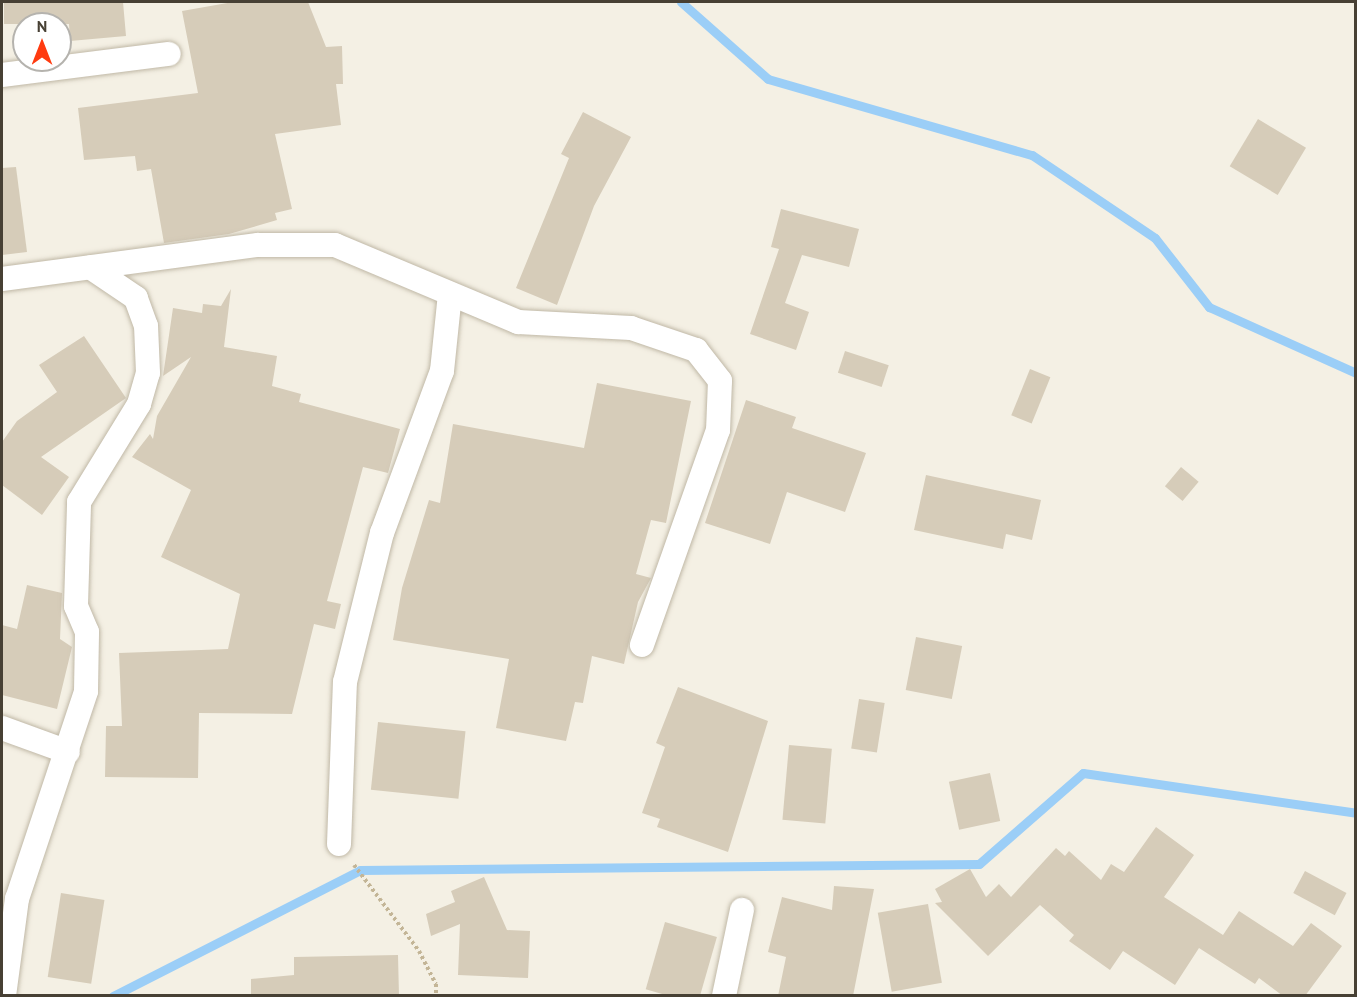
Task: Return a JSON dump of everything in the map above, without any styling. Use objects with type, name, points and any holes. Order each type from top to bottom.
[{"type":"street","points":[[2,75],[169,54]]},
{"type":"street","points":[[2,279],[310,242],[355,251],[518,322],[655,333],[696,350],[712,365],[722,403],[718,430],[642,645]]},
{"type":"street","points":[[4,996],[5,943],[17,899],[68,752],[87,673],[87,632],[76,606],[79,502],[139,404],[148,373],[146,326],[136,298],[90,267]]},
{"type":"street","points":[[345,852],[345,682],[382,533],[442,371],[450,294]]},
{"type":"street","points":[[2,728],[68,752]]},
{"type":"street","points":[[724,996],[742,910]]},
{"type":"path","points":[[345,852],[372,892],[419,951],[436,984],[436,996]]},
{"type":"building","points":[[4,2],[123,2],[126,36],[72,41],[72,12],[12,12],[12,24],[4,24]]},
{"type":"building","points":[[233,2],[308,2],[326,47],[342,46],[343,84],[336,84],[341,125],[275,134],[292,209],[275,213],[277,220],[229,234],[164,243],[151,169],[137,171],[135,156],[84,160],[78,108],[198,93],[182,11]]},
{"type":"building","points":[[583,112],[631,137],[594,206],[557,305],[516,288],[569,158],[561,154]]},
{"type":"building","points":[[1258,119],[1306,148],[1278,195],[1230,166]]},
{"type":"building","points":[[16,167],[27,252],[2,255],[2,168]]},
{"type":"building","points":[[781,209],[859,229],[849,267],[802,255],[785,303],[809,312],[796,350],[750,334],[779,249],[771,247]]},
{"type":"building","points":[[231,289],[224,347],[277,356],[272,386],[301,394],[299,402],[400,429],[388,473],[363,467],[327,601],[341,604],[335,629],[314,624],[292,714],[199,713],[198,778],[105,777],[106,726],[122,726],[119,653],[228,649],[240,594],[161,557],[191,490],[132,457],[150,434],[153,439],[157,416],[191,357],[163,376],[173,308],[202,313],[203,304],[221,306]]},
{"type":"building","points":[[84,336],[126,398],[41,457],[69,477],[42,515],[2,485],[2,442],[17,421],[57,392],[39,365]]},
{"type":"building","points":[[845,351],[889,365],[882,387],[838,373]]},
{"type":"building","points":[[1030,369],[1050,377],[1032,424],[1011,415]]},
{"type":"building","points":[[597,383],[691,401],[666,523],[651,520],[636,574],[651,578],[638,602],[624,664],[592,656],[583,703],[575,702],[566,741],[496,728],[509,659],[393,640],[402,588],[429,500],[440,503],[453,424],[584,448]]},
{"type":"building","points":[[746,400],[796,417],[792,428],[866,453],[845,512],[787,492],[770,544],[705,523]]},
{"type":"building","points":[[1181,467],[1199,482],[1183,501],[1165,486]]},
{"type":"building","points":[[926,475],[1041,500],[1032,540],[1006,534],[1003,549],[914,530]]},
{"type":"building","points":[[27,585],[62,593],[60,639],[72,647],[57,709],[2,695],[2,625],[17,629]]},
{"type":"building","points":[[916,637],[962,646],[952,699],[906,690]]},
{"type":"building","points":[[678,687],[768,721],[728,852],[657,827],[660,819],[642,813],[665,747],[656,743]]},
{"type":"building","points":[[859,699],[885,703],[877,752],[851,748]]},
{"type":"building","points":[[378,722],[466,731],[458,799],[371,790]]},
{"type":"building","points":[[789,745],[832,749],[825,823],[782,820]]},
{"type":"building","points":[[990,773],[1000,821],[959,830],[949,782]]},
{"type":"building","points":[[1156,827],[1194,855],[1164,897],[1223,935],[1239,911],[1293,946],[1311,923],[1342,946],[1305,996],[1283,996],[1259,978],[1255,984],[1199,948],[1175,985],[1123,951],[1110,970],[1069,941],[1074,935],[1040,905],[988,956],[935,903],[942,902],[935,889],[970,869],[986,897],[999,884],[1011,897],[1056,848],[1065,856],[1069,851],[1101,880],[1111,864],[1124,872]]},
{"type":"building","points":[[1305,871],[1346,893],[1335,915],[1293,893]]},
{"type":"building","points":[[484,877],[507,930],[530,931],[528,978],[458,975],[460,924],[431,936],[426,914],[455,902],[451,891]]},
{"type":"building","points":[[834,886],[874,889],[853,996],[778,996],[786,957],[768,952],[782,897],[832,910]]},
{"type":"building","points":[[61,893],[104,900],[91,984],[48,977]]},
{"type":"building","points":[[928,904],[942,983],[892,992],[878,913]]},
{"type":"building","points":[[665,922],[717,937],[700,996],[669,996],[646,989]]},
{"type":"building","points":[[398,955],[399,996],[251,996],[251,979],[294,975],[294,957]]},
{"type":"waterway","points":[[681,2],[768,79],[1032,155],[1155,238],[1209,307],[1356,373]]},
{"type":"waterway","points":[[113,996],[360,870],[979,864],[1083,773],[1356,813]]}]
